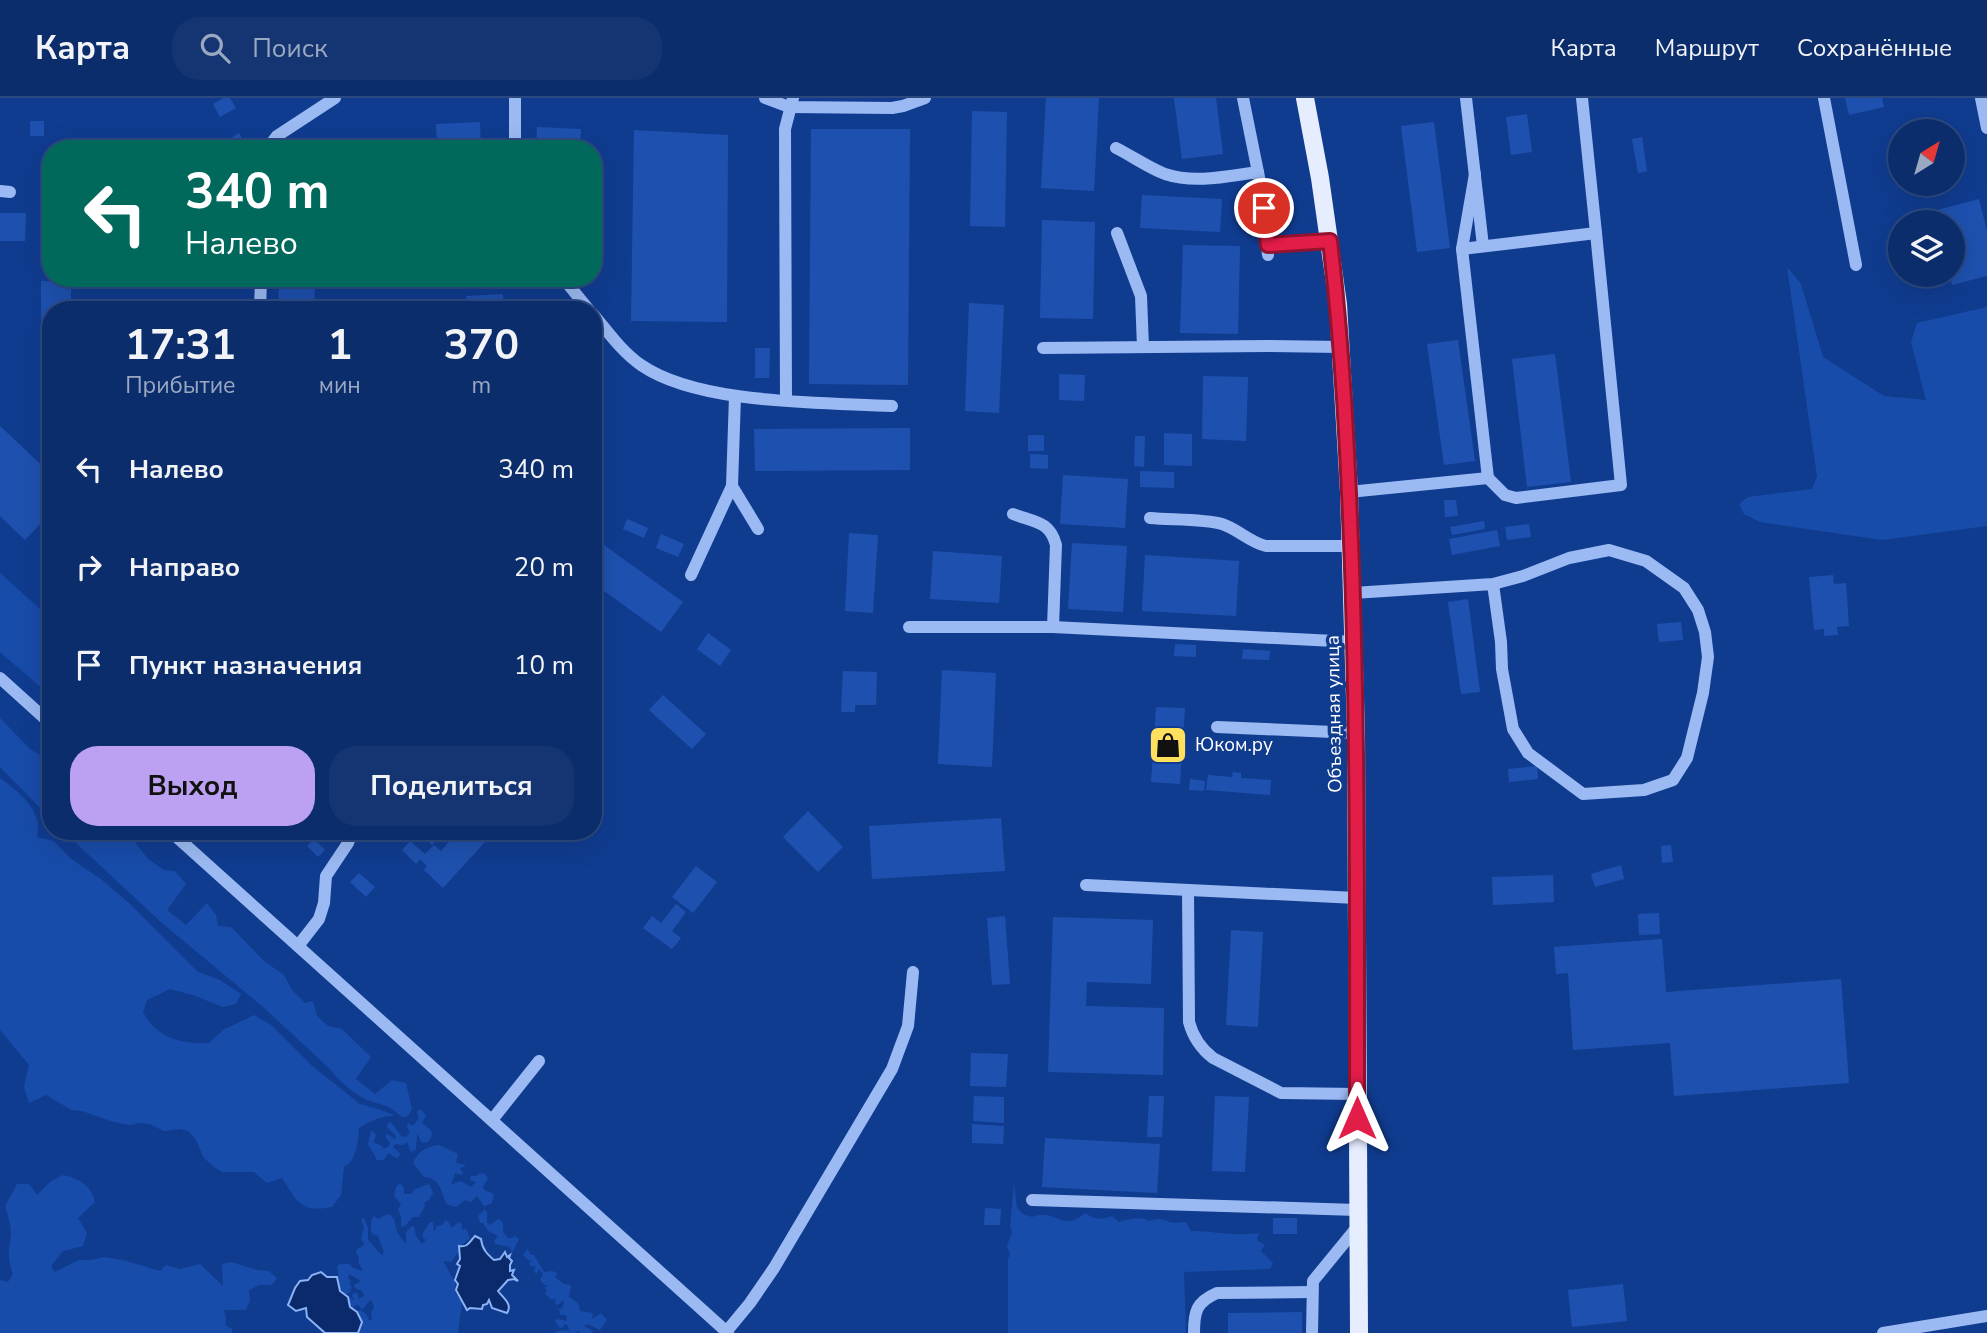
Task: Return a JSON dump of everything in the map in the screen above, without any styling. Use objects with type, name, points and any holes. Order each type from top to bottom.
[{"type":"main road","name":"Объездная улица","points":[[1305,98],[1330,241],[1341,347],[1349,492],[1356,733],[1359,1333]]},
{"type":"street","points":[[274,140],[335,98]]},
{"type":"street","points":[[515,98],[515,140]]},
{"type":"street","points":[[765,98],[791,103],[891,108],[925,98]]},
{"type":"street","points":[[1243,98],[1258,172],[1268,250],[1330,241]]},
{"type":"street","points":[[1465,98],[1483,246]]},
{"type":"street","points":[[1475,174],[1462,249],[1488,478],[1505,495],[1516,498],[1621,485],[1582,98]]},
{"type":"street","points":[[1824,98],[1856,265]]},
{"type":"street","points":[[1981,98],[1987,128]]},
{"type":"street","points":[[786,400],[785,128],[791,103]]},
{"type":"street","points":[[1116,148],[1164,174],[1182,178],[1198,179],[1258,172]]},
{"type":"street","points":[[1116,233],[1141,296],[1143,347]]},
{"type":"street","points":[[1462,249],[1596,233]]},
{"type":"street","points":[[570,287],[582,301]]},
{"type":"street","points":[[602,325],[639,364],[658,376],[678,383],[735,396],[892,405]]},
{"type":"street","points":[[1043,348],[1143,347],[1268,340],[1341,347]]},
{"type":"street","points":[[691,575],[732,486],[735,396]]},
{"type":"street","points":[[1349,492],[1488,478]]},
{"type":"street","points":[[732,486],[758,529]]},
{"type":"street","points":[[1013,514],[1045,526],[1053,533],[1056,545],[1053,627]]},
{"type":"street","points":[[1150,518],[1219,523],[1266,546],[1351,546]]},
{"type":"street","points":[[1353,593],[1493,584],[1523,576],[1569,558],[1609,550],[1646,561],[1685,589],[1698,610],[1708,657],[1703,693],[1687,758],[1673,780],[1644,790],[1583,794],[1528,753],[1513,729],[1502,669],[1493,584]]},
{"type":"street","points":[[909,627],[1053,627],[1354,642]]},
{"type":"street","points":[[0,678],[42,716]]},
{"type":"street","points":[[1217,727],[1356,733]]},
{"type":"street","points":[[180,840],[727,1332],[774,1268],[892,1069],[908,1026],[913,972]]},
{"type":"street","points":[[298,946],[319,919],[324,903],[326,876],[349,840]]},
{"type":"street","points":[[1086,885],[1356,898]]},
{"type":"street","points":[[1188,890],[1189,1022],[1196,1041],[1204,1051],[1282,1093],[1357,1094]]},
{"type":"street","points":[[492,1120],[539,1061]]},
{"type":"street","points":[[1032,1200],[1357,1218]]},
{"type":"street","points":[[1312,1333],[1313,1281],[1357,1218]]},
{"type":"street","points":[[1194,1333],[1194,1317],[1198,1307],[1206,1298],[1217,1293],[1312,1292]]},
{"type":"street","points":[[1883,1333],[1987,1316]]},
{"type":"shaded area","points":[[1787,267],[1801,284],[1823,357],[1884,396],[1926,400],[1911,342],[1917,323],[1987,307],[1987,526],[1882,540],[1760,522],[1744,514],[1739,504],[1748,497],[1812,489],[1817,476]]},
{"type":"shaded area","points":[[0,573],[42,611],[42,688],[0,652]]},
{"type":"shaded area","points":[[0,718],[30,749],[42,756],[42,810],[0,767]]},
{"type":"shaded area","points":[[0,778],[28,803],[37,819],[37,837],[54,841],[70,858],[102,880],[198,972],[220,980],[241,994],[236,1004],[223,1007],[170,989],[147,1000],[143,1012],[155,1028],[180,1041],[209,1043],[223,1030],[254,1015],[271,1025],[310,1064],[360,1104],[395,1116],[376,1119],[359,1128],[354,1155],[344,1167],[341,1195],[332,1207],[306,1207],[296,1199],[282,1178],[267,1183],[254,1172],[222,1172],[214,1167],[204,1158],[195,1138],[188,1131],[164,1131],[149,1124],[114,1122],[72,1110],[46,1095],[29,1103],[24,1087],[29,1065],[0,1030]]},
{"type":"shaded area","points":[[73,840],[133,840],[148,859],[164,870],[175,871],[186,884],[167,910],[186,925],[207,903],[216,915],[218,926],[231,927],[264,961],[284,975],[292,990],[305,1003],[313,1001],[317,1016],[328,1026],[342,1029],[371,1057],[356,1079],[375,1094],[392,1080],[406,1083],[412,1109],[408,1116],[402,1117],[389,1107],[356,1094],[263,1007],[162,923]]},
{"type":"shaded area","points":[[420,1109],[426,1115],[422,1123],[431,1130],[432,1136],[428,1142],[422,1143],[417,1133],[416,1150],[411,1152],[407,1142],[403,1145],[395,1144],[393,1147],[400,1153],[399,1157],[388,1153],[384,1160],[377,1160],[368,1144],[371,1131],[376,1136],[373,1142],[383,1149],[388,1147],[390,1143],[385,1136],[387,1134],[395,1139],[396,1136],[387,1127],[388,1123],[391,1122],[401,1136],[406,1137],[410,1132],[408,1123],[413,1126],[419,1118],[417,1112]]},
{"type":"shaded area","points":[[439,1145],[458,1154],[456,1163],[466,1165],[460,1169],[462,1175],[455,1173],[451,1185],[461,1182],[471,1187],[476,1182],[470,1180],[471,1176],[485,1174],[488,1178],[483,1187],[494,1194],[492,1203],[484,1206],[477,1196],[471,1202],[465,1200],[456,1207],[446,1204],[436,1182],[424,1177],[413,1163],[423,1150]]},
{"type":"shaded area","points":[[63,1175],[84,1184],[91,1191],[95,1202],[78,1218],[87,1233],[83,1246],[63,1251],[51,1266],[55,1272],[79,1260],[104,1257],[160,1271],[166,1265],[180,1269],[200,1264],[223,1286],[222,1264],[231,1262],[269,1271],[277,1278],[272,1285],[259,1285],[249,1290],[250,1301],[246,1310],[224,1310],[225,1325],[232,1329],[232,1333],[0,1333],[0,1280],[8,1282],[13,1274],[9,1259],[11,1234],[5,1206],[17,1184],[29,1184],[37,1195],[51,1181]]},
{"type":"shaded area","points":[[400,1183],[404,1194],[411,1194],[415,1189],[429,1184],[433,1193],[424,1203],[419,1217],[413,1217],[401,1227],[398,1210],[401,1204],[394,1196]]},
{"type":"shaded area","points":[[1014,1184],[1017,1208],[1032,1217],[1047,1215],[1070,1221],[1085,1213],[1098,1219],[1112,1216],[1119,1222],[1138,1218],[1186,1222],[1191,1231],[1259,1233],[1257,1240],[1265,1245],[1261,1251],[1273,1263],[1270,1269],[1184,1272],[1186,1333],[1008,1333],[1010,1254],[1007,1246],[1012,1232],[1010,1227]]},
{"type":"shaded area","points":[[485,1209],[490,1225],[498,1219],[503,1222],[503,1232],[508,1238],[515,1236],[519,1239],[512,1253],[510,1247],[495,1244],[498,1236],[480,1223],[478,1216]]},
{"type":"shaded area","points":[[388,1214],[394,1219],[398,1233],[406,1244],[406,1232],[412,1226],[422,1244],[426,1240],[423,1233],[430,1222],[433,1222],[434,1232],[437,1226],[446,1220],[452,1228],[459,1222],[462,1224],[462,1230],[466,1228],[470,1238],[458,1245],[459,1251],[451,1262],[443,1261],[455,1282],[455,1292],[462,1302],[458,1333],[359,1333],[363,1322],[357,1311],[360,1310],[372,1320],[374,1307],[371,1299],[362,1310],[358,1305],[354,1306],[354,1310],[350,1306],[348,1298],[354,1299],[353,1293],[357,1293],[359,1299],[364,1296],[354,1285],[361,1281],[349,1274],[352,1288],[345,1295],[340,1288],[337,1266],[349,1264],[363,1271],[356,1252],[364,1244],[361,1238],[364,1227],[361,1220],[364,1218],[368,1228],[368,1240],[382,1255],[384,1252],[378,1236],[371,1232],[371,1220],[374,1216],[378,1219]]},
{"type":"shaded area","points":[[475,1236],[481,1239],[485,1251],[494,1260],[500,1259],[505,1252],[507,1257],[510,1255],[510,1271],[514,1270],[512,1275],[518,1281],[508,1280],[498,1291],[508,1304],[507,1313],[492,1308],[489,1300],[482,1309],[467,1310],[456,1290],[458,1284],[455,1280],[460,1266],[457,1264],[460,1259],[459,1246],[467,1245]]},
{"type":"shaded area","points":[[527,1249],[544,1272],[557,1273],[555,1277],[564,1284],[571,1285],[569,1297],[578,1303],[580,1311],[593,1313],[592,1319],[601,1313],[607,1320],[600,1330],[588,1324],[584,1326],[593,1331],[592,1333],[553,1333],[569,1331],[568,1326],[565,1324],[562,1328],[559,1327],[555,1321],[567,1321],[566,1315],[560,1315],[557,1310],[562,1308],[564,1303],[563,1300],[556,1305],[555,1298],[552,1300],[545,1294],[547,1285],[540,1280],[543,1274],[539,1269],[536,1274],[536,1266],[529,1264],[532,1260],[523,1255]]},
{"type":"shaded area","points":[[321,1272],[327,1277],[337,1277],[340,1291],[348,1297],[350,1307],[357,1312],[362,1322],[358,1333],[325,1333],[307,1317],[306,1308],[296,1311],[288,1305],[300,1281],[308,1280],[312,1275]]},
{"type":"building","points":[[223,98],[230,98],[236,108],[220,117],[213,104]]},
{"type":"building","points":[[1046,98],[1099,98],[1094,191],[1041,188]]},
{"type":"building","points":[[1174,98],[1216,98],[1223,154],[1182,159]]},
{"type":"building","points":[[1845,98],[1882,98],[1884,107],[1849,115]]},
{"type":"building","points":[[972,111],[1007,112],[1005,227],[970,226]]},
{"type":"building","points":[[1527,114],[1532,152],[1511,155],[1506,117]]},
{"type":"building","points":[[30,121],[44,121],[44,136],[30,136]]},
{"type":"building","points":[[480,122],[481,140],[437,140],[436,124]]},
{"type":"building","points":[[1434,122],[1450,248],[1417,252],[1401,126]]},
{"type":"building","points":[[537,127],[581,129],[580,140],[536,140]]},
{"type":"building","points":[[811,129],[910,129],[908,385],[809,384]]},
{"type":"building","points":[[634,130],[728,135],[727,322],[631,321]]},
{"type":"building","points":[[239,133],[243,140],[228,140]]},
{"type":"building","points":[[1642,137],[1647,171],[1638,173],[1632,139]]},
{"type":"building","points":[[1142,195],[1222,199],[1220,232],[1140,228]]},
{"type":"building","points":[[1979,199],[1987,231],[1987,276],[1965,282],[1965,210],[1937,210]]},
{"type":"building","points":[[0,213],[26,213],[25,241],[0,241]]},
{"type":"building","points":[[1042,220],[1095,222],[1093,319],[1040,318]]},
{"type":"building","points":[[1183,245],[1240,246],[1238,334],[1180,333]]},
{"type":"building","points":[[41,281],[42,287],[71,287],[71,301],[42,301],[41,358]]},
{"type":"building","points":[[279,287],[315,287],[314,301],[278,301]]},
{"type":"building","points":[[503,294],[503,301],[466,301],[466,296]]},
{"type":"building","points":[[969,303],[1004,305],[999,413],[965,411]]},
{"type":"building","points":[[1458,340],[1475,461],[1444,465],[1427,344]]},
{"type":"building","points":[[755,348],[770,348],[769,378],[755,378]]},
{"type":"building","points":[[1555,354],[1571,482],[1527,487],[1512,359]]},
{"type":"building","points":[[1059,374],[1085,375],[1084,401],[1059,400]]},
{"type":"building","points":[[1203,376],[1248,377],[1246,441],[1202,439]]},
{"type":"building","points":[[0,426],[42,466],[42,522],[25,540],[0,516]]},
{"type":"building","points":[[910,428],[910,470],[755,471],[754,429]]},
{"type":"building","points":[[1164,433],[1192,434],[1192,466],[1164,465]]},
{"type":"building","points":[[1028,435],[1044,435],[1044,451],[1028,451]]},
{"type":"building","points":[[1135,436],[1145,436],[1144,467],[1134,466]]},
{"type":"building","points":[[1030,454],[1048,455],[1048,469],[1030,468]]},
{"type":"building","points":[[1140,471],[1174,472],[1174,488],[1140,487]]},
{"type":"building","points":[[1063,475],[1128,479],[1125,528],[1060,524]]},
{"type":"building","points":[[1444,500],[1456,500],[1458,516],[1445,517]]},
{"type":"building","points":[[627,519],[648,528],[644,538],[623,529]]},
{"type":"building","points":[[1484,521],[1485,529],[1452,535],[1450,527]]},
{"type":"building","points":[[1529,524],[1531,537],[1507,540],[1505,527]]},
{"type":"building","points":[[1497,530],[1500,546],[1452,555],[1449,539]]},
{"type":"building","points":[[849,533],[878,535],[873,613],[845,611]]},
{"type":"building","points":[[661,534],[684,544],[678,557],[656,548]]},
{"type":"building","points":[[1072,543],[1127,546],[1123,612],[1068,609]]},
{"type":"building","points":[[602,544],[683,602],[661,632],[602,589]]},
{"type":"building","points":[[933,551],[1002,556],[999,603],[930,599]]},
{"type":"building","points":[[1145,555],[1239,561],[1236,616],[1142,611]]},
{"type":"building","points":[[1833,575],[1834,584],[1846,583],[1849,626],[1837,627],[1838,635],[1824,636],[1824,629],[1814,630],[1809,577]]},
{"type":"building","points":[[1468,599],[1480,692],[1461,694],[1448,602]]},
{"type":"building","points":[[1681,622],[1683,640],[1659,642],[1657,624]]},
{"type":"building","points":[[708,633],[731,650],[720,666],[697,649]]},
{"type":"building","points":[[1175,644],[1196,645],[1196,657],[1174,656]]},
{"type":"building","points":[[1243,649],[1270,651],[1269,660],[1242,659]]},
{"type":"building","points":[[942,670],[996,673],[992,767],[938,764]]},
{"type":"building","points":[[843,671],[877,672],[876,705],[855,705],[855,712],[841,712]]},
{"type":"building","points":[[663,695],[706,734],[692,749],[649,710]]},
{"type":"building","name":"Юком.ру","points":[[1156,707],[1185,708],[1180,784],[1151,782]]},
{"type":"building","points":[[1537,766],[1538,779],[1509,782],[1508,769]]},
{"type":"building","points":[[1233,772],[1241,773],[1241,778],[1271,780],[1270,795],[1206,790],[1208,775],[1232,777]]},
{"type":"building","points":[[1190,779],[1205,781],[1204,791],[1189,790]]},
{"type":"building","points":[[808,811],[843,847],[818,872],[783,837]]},
{"type":"building","points":[[1001,818],[1005,871],[872,879],[869,826]]},
{"type":"building","points":[[315,840],[325,850],[318,857],[307,846]]},
{"type":"building","points":[[450,840],[487,840],[443,888],[424,870],[427,866],[420,859],[416,864],[402,850],[410,841],[425,854],[434,845],[441,851]]},
{"type":"building","points":[[1671,845],[1673,862],[1662,863],[1661,846]]},
{"type":"building","points":[[1621,865],[1624,879],[1595,887],[1591,874]]},
{"type":"building","points":[[696,866],[717,882],[693,913],[672,897]]},
{"type":"building","points":[[359,873],[375,887],[366,897],[350,882]]},
{"type":"building","points":[[1553,875],[1554,902],[1493,905],[1492,877]]},
{"type":"building","points":[[676,904],[686,912],[672,931],[681,938],[672,949],[643,928],[652,916],[661,923]]},
{"type":"building","points":[[1659,913],[1660,934],[1639,935],[1638,914]]},
{"type":"building","points":[[1005,916],[1010,984],[992,985],[987,918]]},
{"type":"building","points":[[1053,917],[1153,920],[1151,984],[1087,982],[1086,1006],[1164,1008],[1163,1075],[1048,1072]]},
{"type":"building","points":[[1231,930],[1263,932],[1258,1027],[1226,1025]]},
{"type":"building","points":[[1662,939],[1666,992],[1841,979],[1849,1083],[1674,1096],[1670,1043],[1573,1050],[1568,973],[1556,974],[1554,947]]},
{"type":"building","points":[[971,1053],[1008,1054],[1006,1087],[970,1086]]},
{"type":"building","points":[[974,1096],[1004,1097],[1004,1123],[973,1121]]},
{"type":"building","points":[[1149,1096],[1164,1096],[1162,1137],[1147,1137]]},
{"type":"building","points":[[1215,1096],[1249,1097],[1245,1172],[1212,1171]]},
{"type":"building","points":[[972,1124],[1004,1126],[1003,1144],[972,1143]]},
{"type":"building","points":[[1045,1138],[1160,1144],[1157,1193],[1042,1187]]},
{"type":"building","points":[[985,1208],[1001,1209],[1000,1225],[984,1225]]},
{"type":"building","points":[[1273,1218],[1297,1218],[1297,1234],[1273,1234]]},
{"type":"building","points":[[1623,1284],[1627,1321],[1572,1327],[1568,1290]]},
{"type":"building","points":[[1302,1312],[1302,1333],[1228,1333],[1228,1313]]},
{"type":"place","name":"Юком.ру","points":[[1168,745]]},
{"type":"route","points":[[1264,208],[1268,245],[1330,241],[1338,304],[1354,642],[1357,1118]]}]
